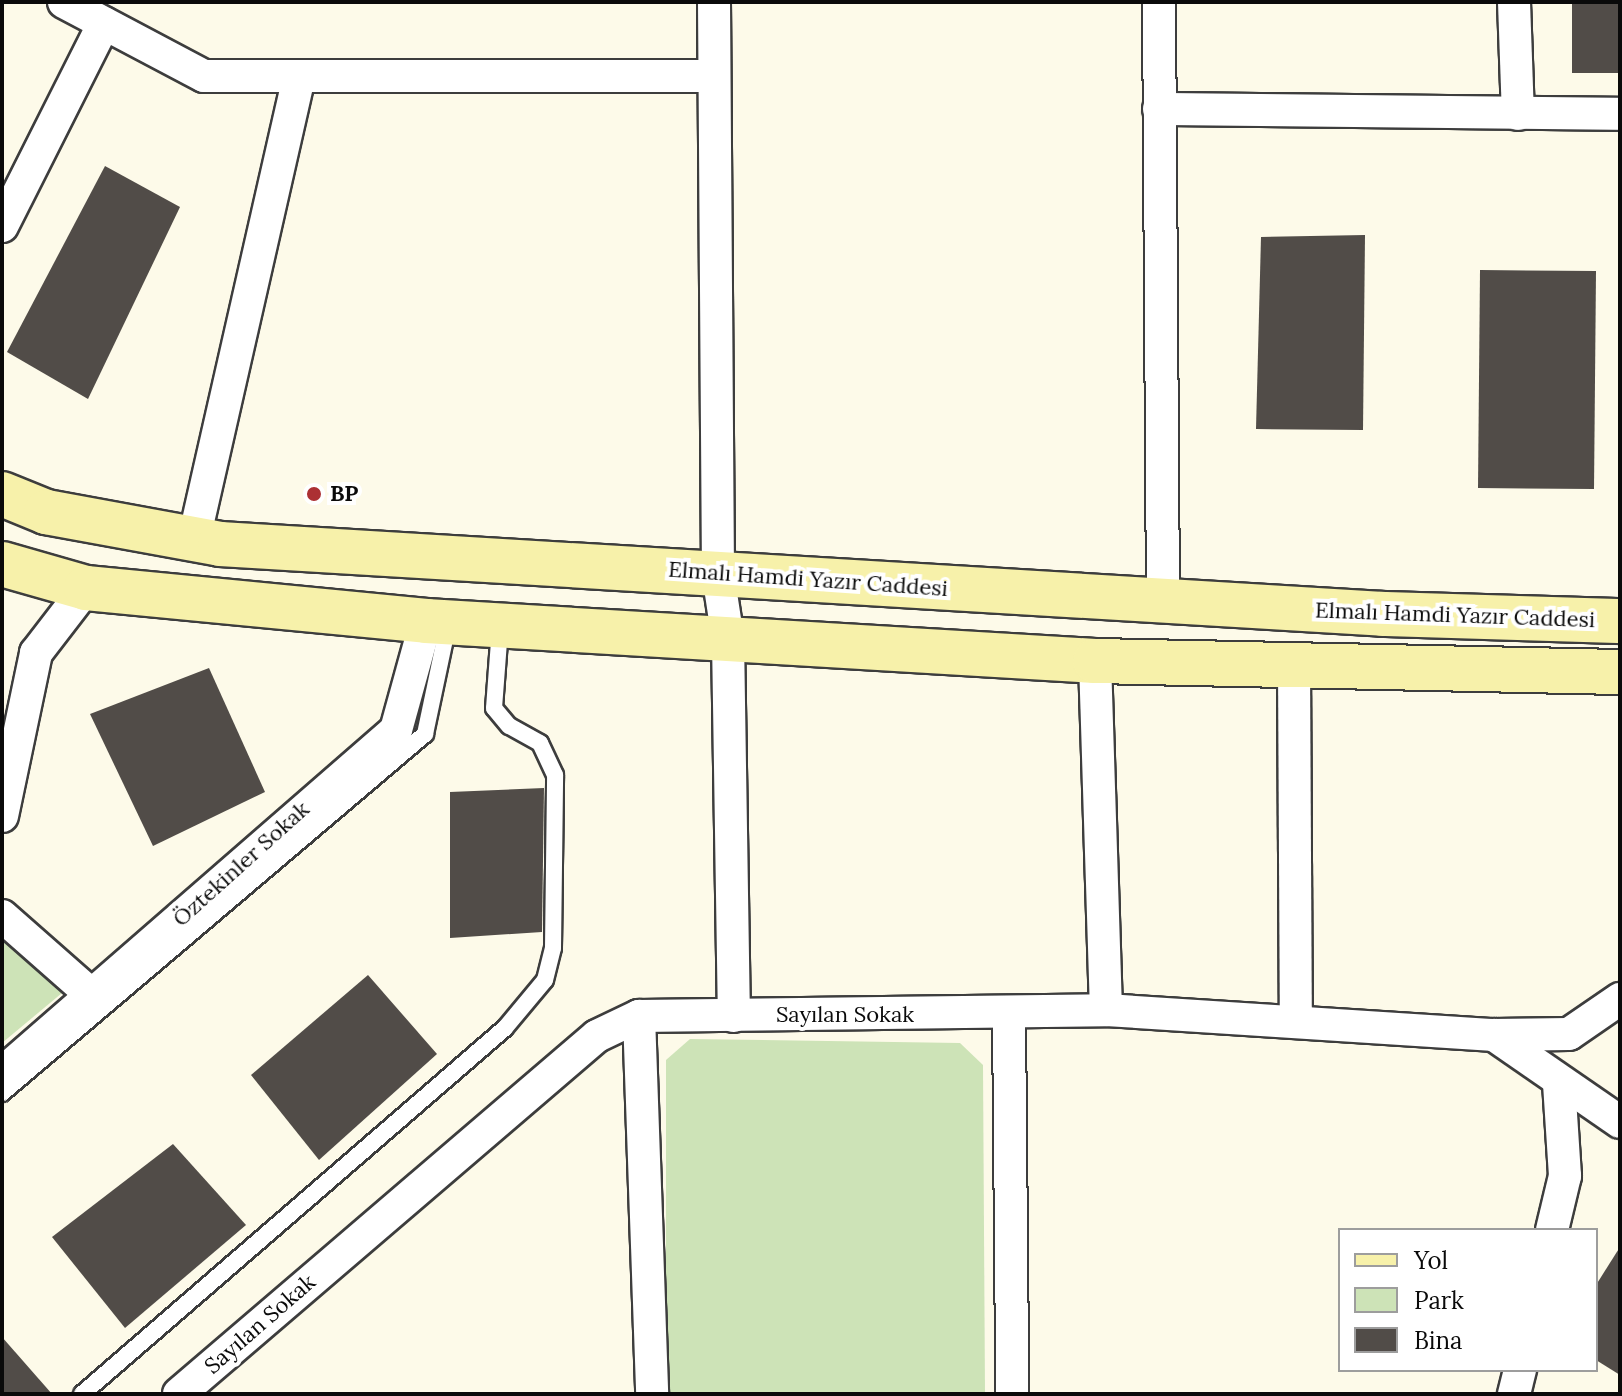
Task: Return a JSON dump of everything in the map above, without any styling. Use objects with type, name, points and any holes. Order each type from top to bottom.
[{"type":"main road","name":"Elmalı Hamdi Yazır Caddesi","points":[[2,494],[46,512],[194,539],[1163,601],[1620,621]]},
{"type":"main road","points":[[2,564],[86,588],[437,622],[1095,661],[1620,672]]},
{"type":"street","points":[[64,2],[204,76],[711,76]]},
{"type":"street","points":[[714,2],[711,76],[718,574],[728,639],[734,1016]]},
{"type":"street","points":[[1159,2],[1163,601]]},
{"type":"street","points":[[1514,2],[1518,114]]},
{"type":"street","points":[[2,226],[104,23]]},
{"type":"street","points":[[194,539],[299,78]]},
{"type":"street","points":[[1159,109],[1620,114]]},
{"type":"street","points":[[2,816],[36,653],[86,588]]},
{"type":"street","name":"Öztekinler Sokak","points":[[2,1073],[94,997],[396,730],[437,622]]},
{"type":"street","points":[[1095,661],[1106,1010]]},
{"type":"street","points":[[1294,665],[1296,1022]]},
{"type":"street","points":[[2,916],[94,997]]},
{"type":"street","name":"Sayılan Sokak","points":[[179,1394],[597,1036],[639,1016],[1009,1015],[1106,1010],[1494,1035],[1569,1034],[1620,999]]},
{"type":"street","points":[[1009,1015],[1012,1394]]},
{"type":"street","points":[[639,1016],[652,1394]]},
{"type":"street","points":[[1494,1035],[1559,1084],[1620,1122]]},
{"type":"street","points":[[1552,1228],[1565,1176],[1559,1084]]},
{"type":"street","points":[[1514,1394],[1520,1372]]},
{"type":"lane","points":[[2,1093],[425,734],[437,622]]},
{"type":"lane","points":[[82,1394],[505,1028],[545,980],[553,948],[555,775],[540,743],[509,726],[494,708],[500,626]]},
{"type":"green space","points":[[2,931],[62,993],[2,1043]]},
{"type":"green space","points":[[690,1039],[960,1043],[983,1065],[985,1394],[666,1394],[666,1060]]},
{"type":"building","points":[[1572,2],[1620,2],[1620,73],[1572,73]]},
{"type":"building","points":[[105,166],[180,207],[88,399],[7,352]]},
{"type":"building","points":[[1365,235],[1363,430],[1256,429],[1261,237]]},
{"type":"building","points":[[1480,270],[1596,271],[1594,489],[1478,488]]},
{"type":"building","points":[[209,668],[265,792],[153,846],[90,714]]},
{"type":"building","points":[[544,788],[542,932],[450,938],[450,792]]},
{"type":"building","points":[[368,975],[437,1054],[319,1160],[251,1075]]},
{"type":"building","points":[[173,1144],[246,1225],[125,1328],[52,1237]]},
{"type":"building","points":[[1620,1247],[1620,1375],[1598,1361],[1598,1282]]},
{"type":"building","points":[[2,1337],[52,1394],[2,1394]]},
{"type":"place","name":"BP","points":[[314,494]]}]
